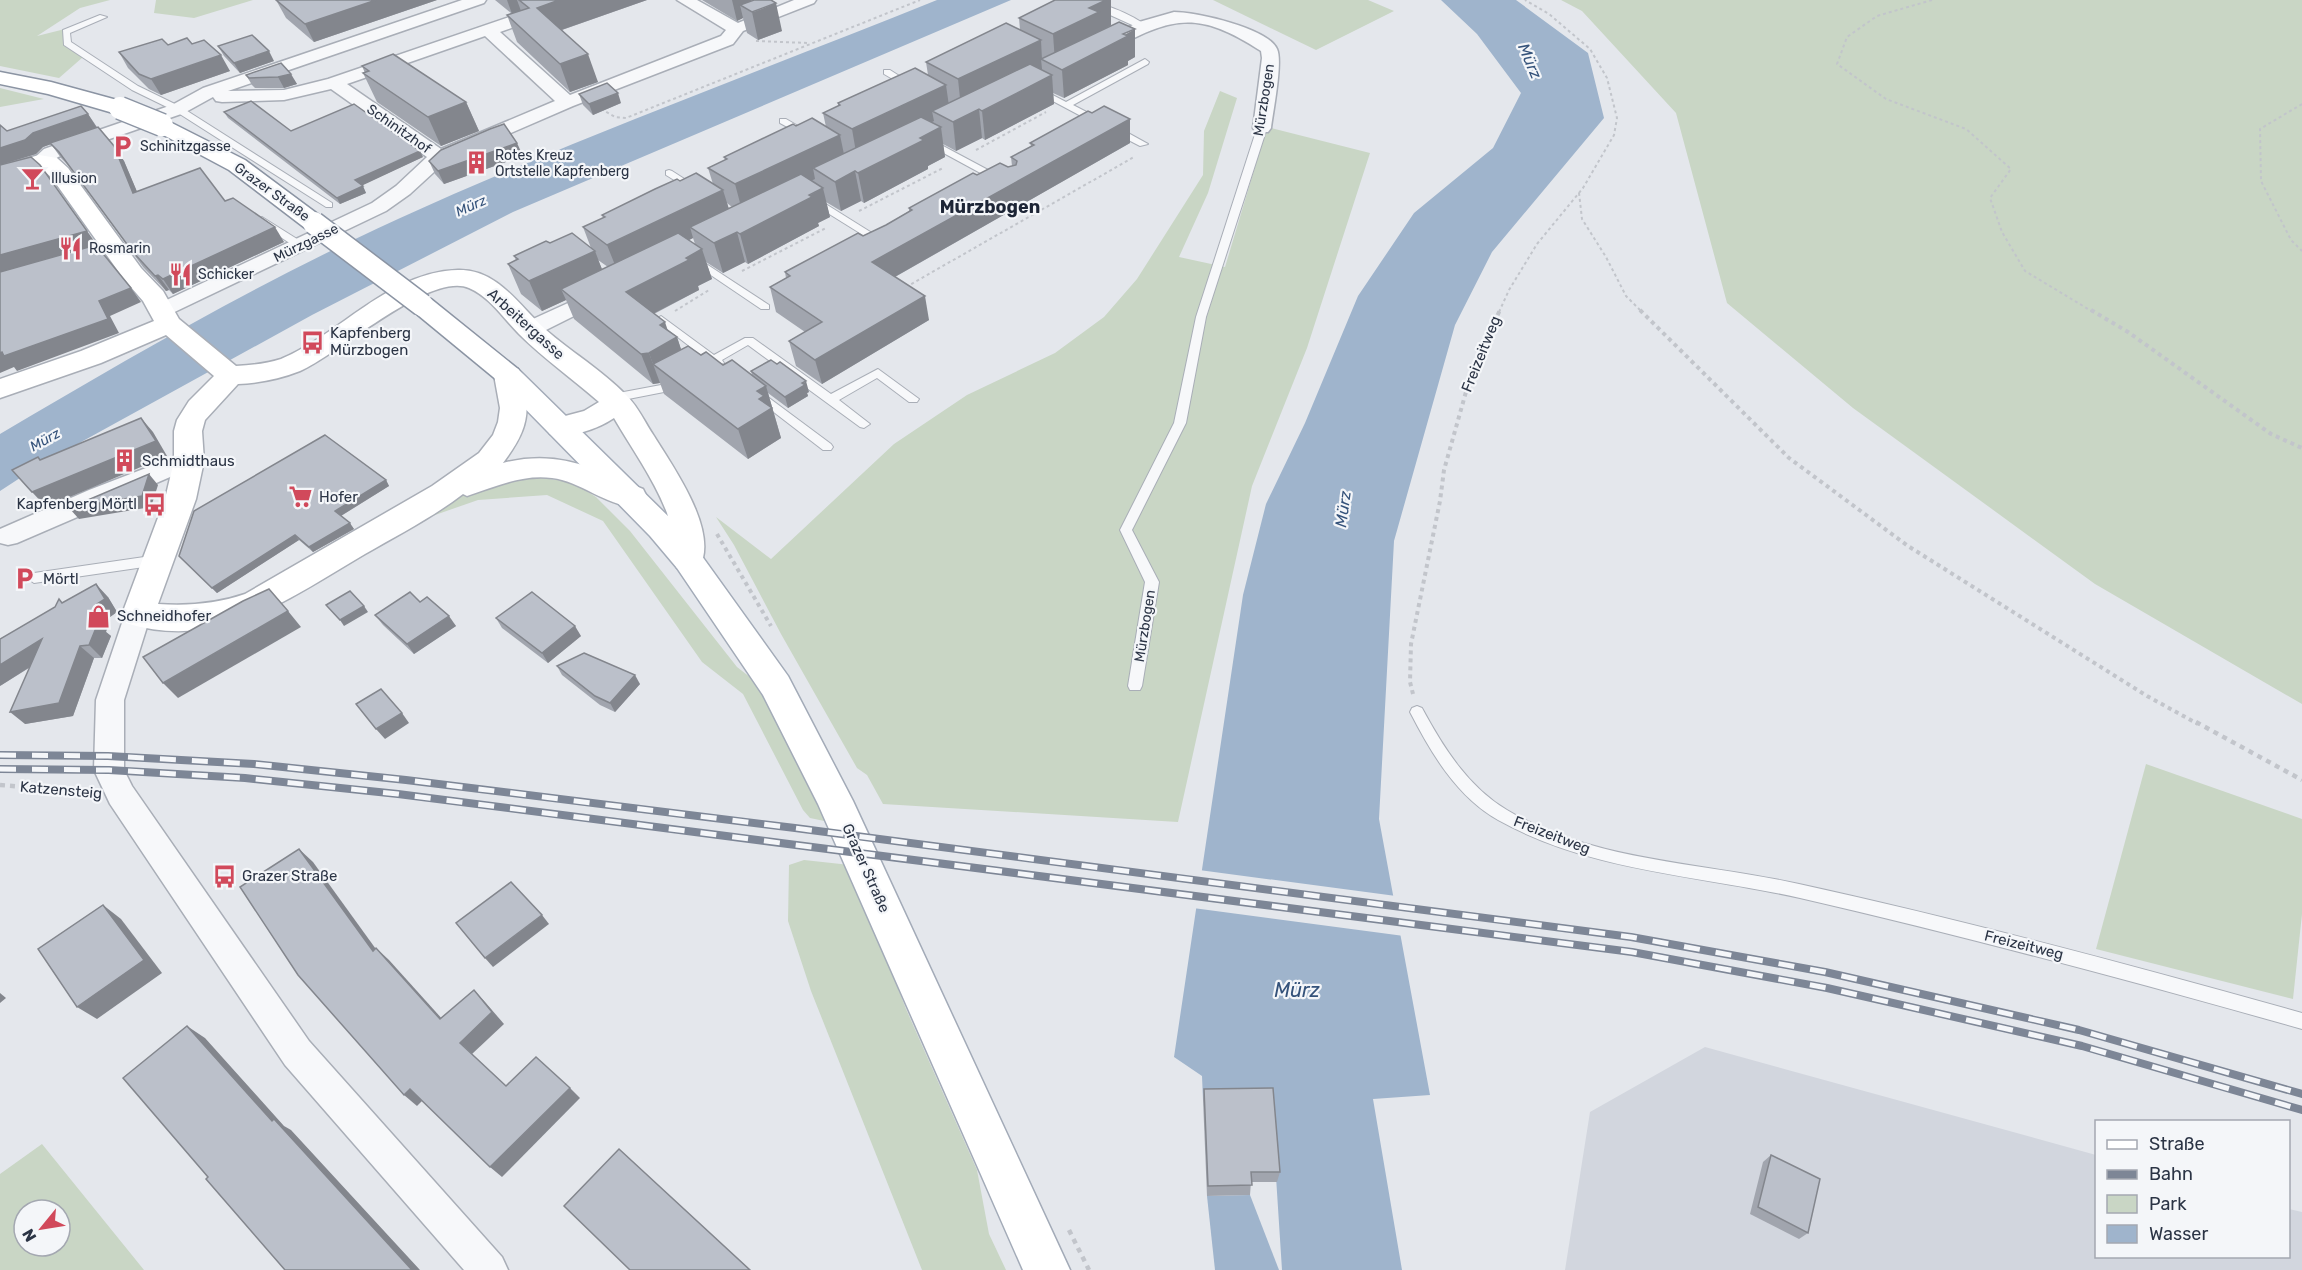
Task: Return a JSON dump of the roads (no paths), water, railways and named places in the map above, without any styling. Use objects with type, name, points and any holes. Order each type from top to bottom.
[{"type":"main road","name":"Grazer Straße","points":[[0,78],[63,91],[120,108],[170,117],[198,142],[321,214],[422,304],[508,375],[632,497],[688,560],[776,686],[830,791],[1047,1270]]},
{"type":"main road","points":[[0,173],[39,162],[49,163],[60,173],[102,252],[166,317],[230,375],[191,420],[187,434],[190,459],[171,526],[138,614]]},
{"type":"main road","name":"Arbeitergasse","points":[[230,375],[246,377],[267,374],[289,366],[322,348],[390,301],[435,282],[456,278],[474,279],[488,288],[530,329],[615,401],[665,478],[676,501],[685,521],[688,560]]},
{"type":"main road","name":"Mürzgasse","points":[[0,389],[91,357],[166,317]]},
{"type":"main road","name":"Grazer Straße","points":[[138,614],[182,620],[232,612],[256,603],[443,494],[489,460],[506,438],[514,408],[508,375]]},
{"type":"main road","points":[[560,427],[594,418],[615,401]]},
{"type":"main road","name":"Grazer Straße","points":[[443,494],[496,475],[519,469],[542,468],[563,469],[632,497]]},
{"type":"street","points":[[39,162],[51,153],[170,117],[209,92],[478,0]]},
{"type":"street","points":[[209,92],[220,97],[284,95],[334,83],[575,0]]},
{"type":"street","points":[[685,0],[732,35]]},
{"type":"street","name":"Schinitzhof","points":[[334,83],[439,157],[732,35],[808,0]]},
{"type":"street","name":"Mürzbogen","points":[[1085,56],[1161,20],[1185,16],[1236,31],[1269,49],[1271,58],[1262,128]]},
{"type":"street","points":[[488,30],[567,102]]},
{"type":"street","points":[[1021,87],[1046,75]]},
{"type":"street","points":[[915,139],[938,128]]},
{"type":"street","name":"Mürzgasse","points":[[166,317],[379,207],[403,190],[439,157]]},
{"type":"street","points":[[799,197],[822,185]]},
{"type":"street","points":[[679,256],[705,243]]},
{"type":"street","points":[[530,329],[621,284]]},
{"type":"street","points":[[8,536],[190,459]]},
{"type":"street","points":[[138,614],[110,700],[109,770],[121,795],[297,1053],[489,1270]]},
{"type":"lane","points":[[1081,0],[1102,7],[1144,27]]},
{"type":"lane","points":[[103,17],[66,32],[67,43],[135,88],[170,117]]},
{"type":"lane","points":[[1066,105],[1145,62]]},
{"type":"lane","points":[[887,72],[916,88]]},
{"type":"lane","points":[[1021,87],[1066,105],[1143,144]]},
{"type":"lane","points":[[783,120],[812,138]]},
{"type":"lane","name":"Mürzbogen","points":[[1135,686],[1152,582],[1125,530],[1180,423],[1202,317],[1262,128]]},
{"type":"lane","points":[[915,139],[1013,187]]},
{"type":"lane","points":[[669,173],[708,197]]},
{"type":"lane","points":[[799,197],[886,245]]},
{"type":"lane","points":[[257,216],[301,246]]},
{"type":"lane","points":[[679,256],[765,307]]},
{"type":"lane","points":[[662,320],[719,363]]},
{"type":"lane","points":[[615,401],[664,388],[689,374],[719,363],[749,340],[864,424]]},
{"type":"lane","points":[[830,400],[878,373],[913,399]]},
{"type":"lane","points":[[752,389],[827,447]]},
{"type":"lane","points":[[34,578],[158,560]]},
{"type":"lane","name":"Freizeitweg","points":[[1417,711],[1443,758],[1467,786],[1484,803],[1530,830],[1591,850],[1676,869],[1766,883],[1873,907],[2140,975],[2302,1021]]},
{"type":"water","name":"Mürz","points":[[937,0],[1011,0],[513,212],[312,315],[43,463],[0,491],[0,434],[246,294],[398,219],[531,161]]},
{"type":"water","name":"Mürz","points":[[1441,0],[1516,0],[1588,53],[1604,118],[1492,252],[1455,325],[1394,541],[1379,819],[1430,1095],[1373,1099],[1402,1270],[1282,1270],[1271,1099],[1203,1100],[1202,1076],[1174,1057],[1243,595],[1266,504],[1305,423],[1358,296],[1414,213],[1493,148],[1521,93],[1477,34]]},
{"type":"water","points":[[1250,1195],[1279,1270],[1215,1270],[1207,1196]]},
{"type":"railway","points":[[0,755],[108,756],[254,764],[406,780],[795,828],[1631,937],[1825,972],[2079,1030],[2302,1094]]},
{"type":"railway","points":[[0,769],[109,770],[245,778],[398,794],[1632,952],[1827,988],[2082,1046],[2302,1110]]},
{"type":"place","name":"Schinitzgasse","points":[[122,146]]},
{"type":"place","name":"Rotes Kreuz Ortstelle Kapfenberg","points":[[477,163]]},
{"type":"place","name":"Illusion","points":[[33,178]]},
{"type":"place","name":"Rosmarin","points":[[71,248]]},
{"type":"place","name":"Schicker","points":[[180,274]]},
{"type":"place","name":"Kapfenberg Mürzbogen","points":[[312,342]]},
{"type":"place","name":"Schmidthaus","points":[[124,461]]},
{"type":"place","name":"Hofer","points":[[301,497]]},
{"type":"place","name":"Kapfenberg Mörtl","points":[[155,504]]},
{"type":"place","name":"Mörtl","points":[[25,579]]},
{"type":"place","name":"Schneidhofer","points":[[99,616]]},
{"type":"place","name":"Grazer Straße","points":[[224,876]]},
{"type":"district","name":"Mürzbogen","points":[[990,207]]}]
